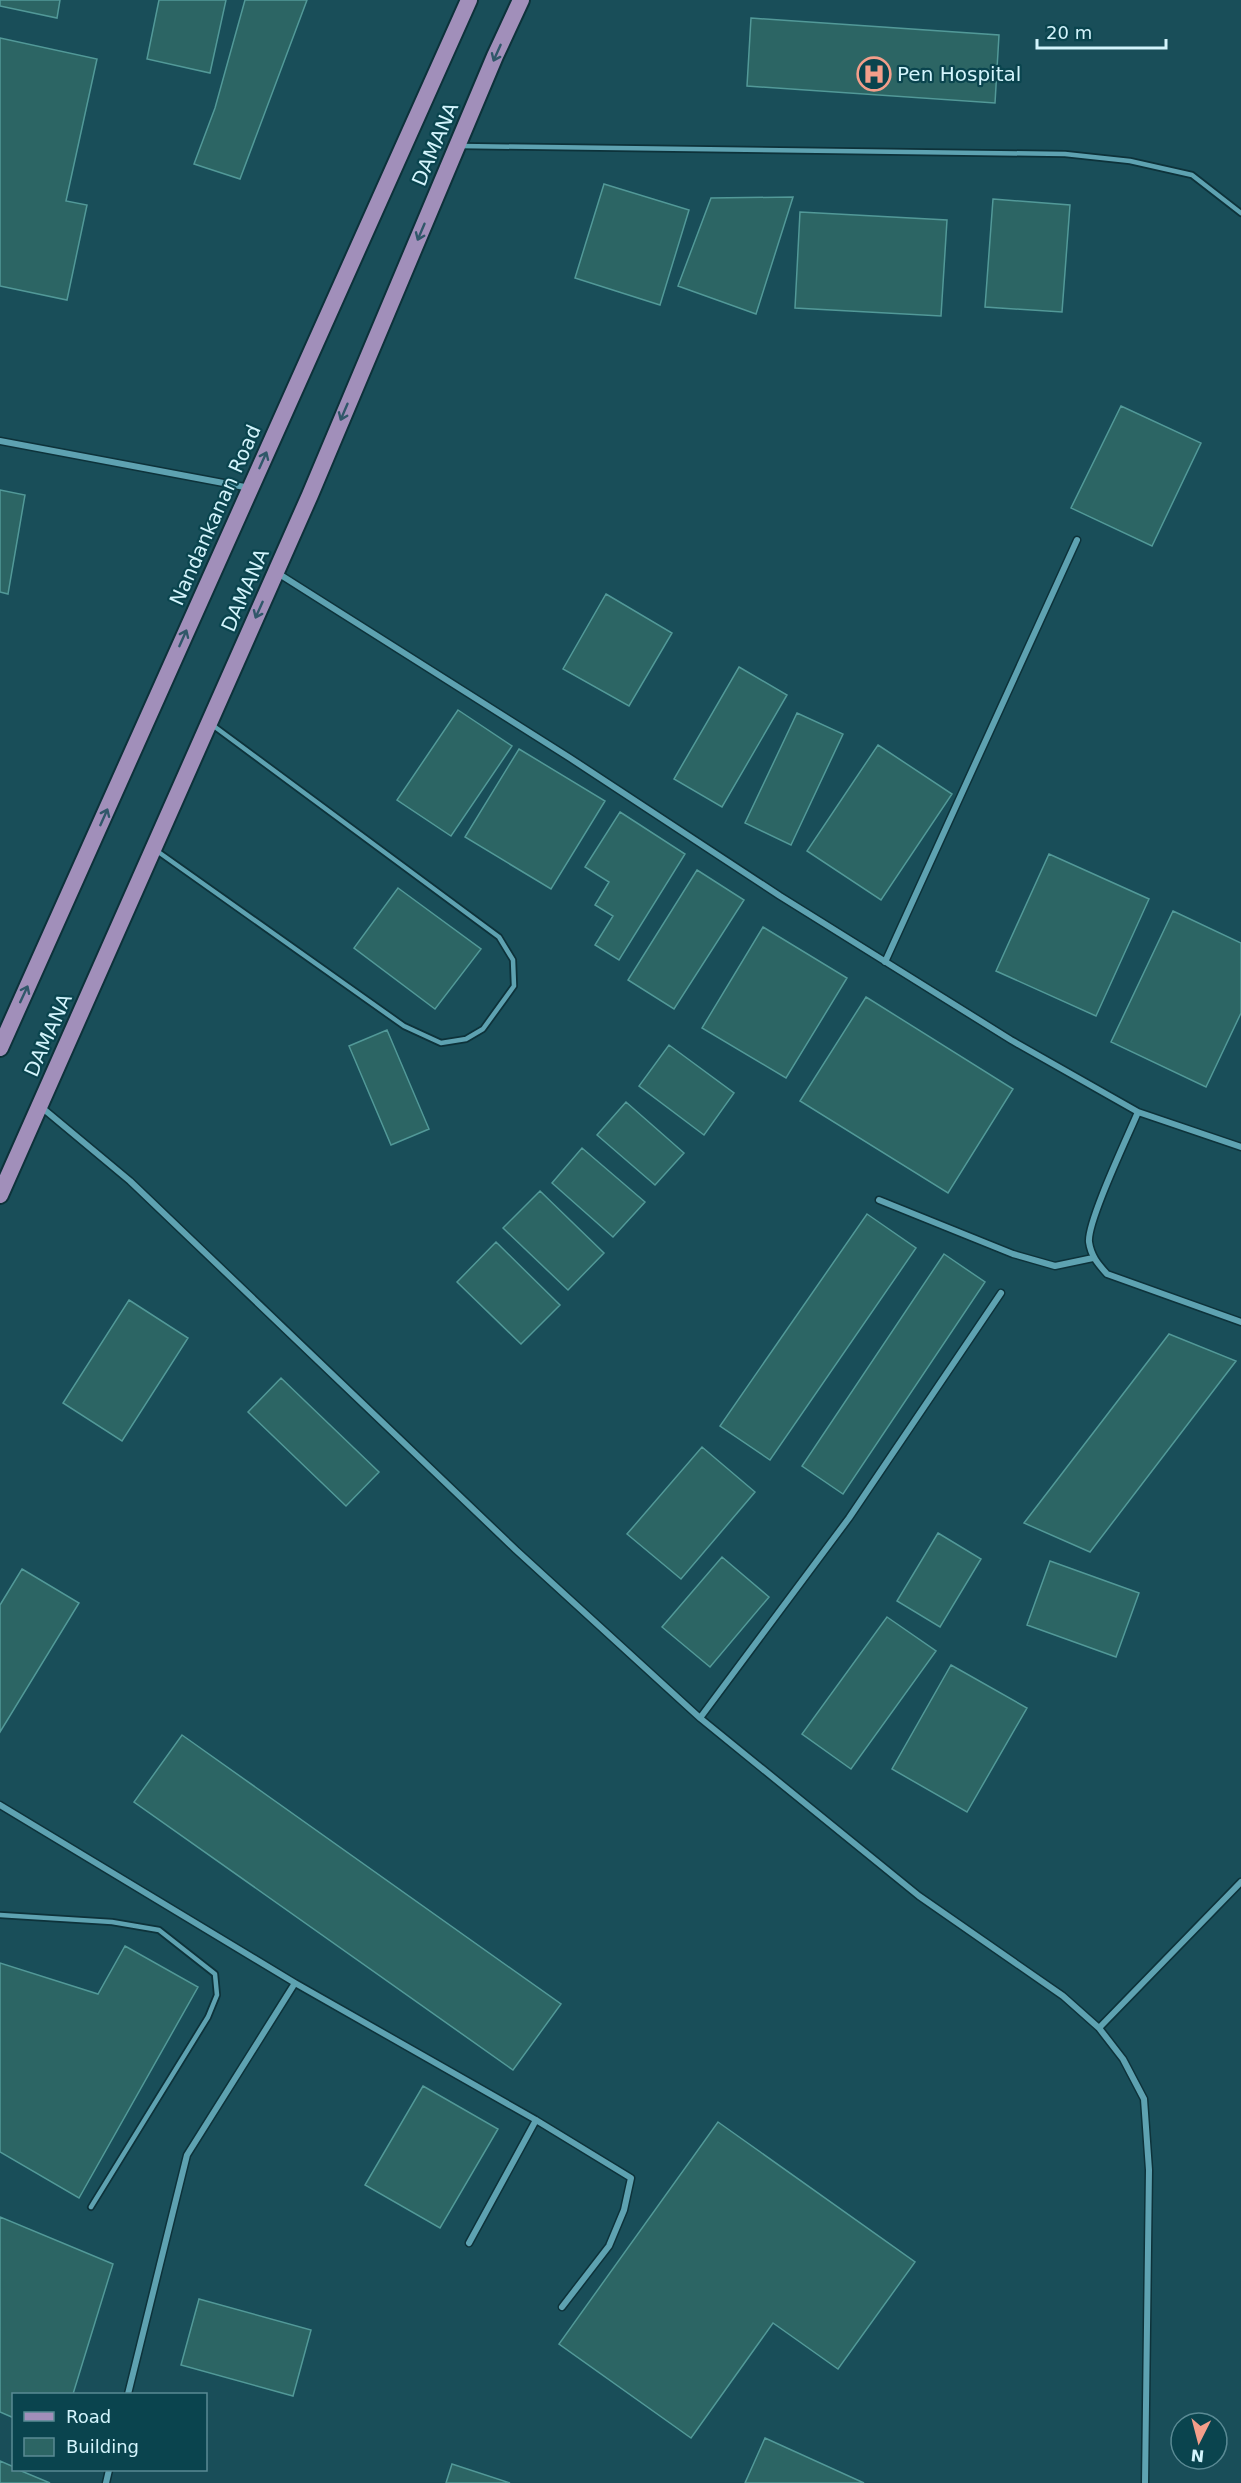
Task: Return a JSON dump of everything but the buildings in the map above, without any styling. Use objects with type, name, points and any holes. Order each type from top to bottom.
[{"type":"main road","name":"Nandankanan Road","points":[[0,1048],[469,0]]},
{"type":"main road","name":"DAMANA","points":[[0,1195],[276,571],[457,146],[522,0]]},
{"type":"street","points":[[0,441],[250,488]]},
{"type":"street","points":[[885,962],[1077,540]]},
{"type":"street","points":[[276,571],[885,962],[1011,1040],[1138,1112],[1241,1147]]},
{"type":"street","points":[[39,1105],[130,1181],[516,1550],[700,1718],[919,1896],[1063,1996],[1099,2028],[1123,2059],[1144,2099],[1149,2170],[1146,2483]]},
{"type":"street","points":[[1138,1112],[1095,1214],[1089,1240],[1093,1258],[1107,1274],[1241,1322]]},
{"type":"street","points":[[879,1200],[1013,1254],[1055,1266],[1093,1258]]},
{"type":"street","points":[[700,1718],[849,1518],[1001,1293]]},
{"type":"street","points":[[0,1806],[295,1983],[536,2120],[631,2178],[624,2211],[609,2246],[562,2307]]},
{"type":"street","points":[[1099,2028],[1241,1882]]},
{"type":"street","points":[[128,2393],[187,2154],[295,1983]]},
{"type":"street","points":[[469,2243],[536,2120]]},
{"type":"lane","points":[[457,146],[1065,154],[1130,161],[1192,175],[1241,213]]},
{"type":"lane","points":[[153,848],[404,1026],[441,1043],[466,1039],[483,1029],[514,986],[513,960],[499,938],[209,723]]},
{"type":"lane","points":[[0,1915],[112,1922],[159,1929],[215,1974],[217,1995],[208,2017],[91,2207]]},
{"type":"place","name":"Pen Hospital","points":[[874,74]]}]
